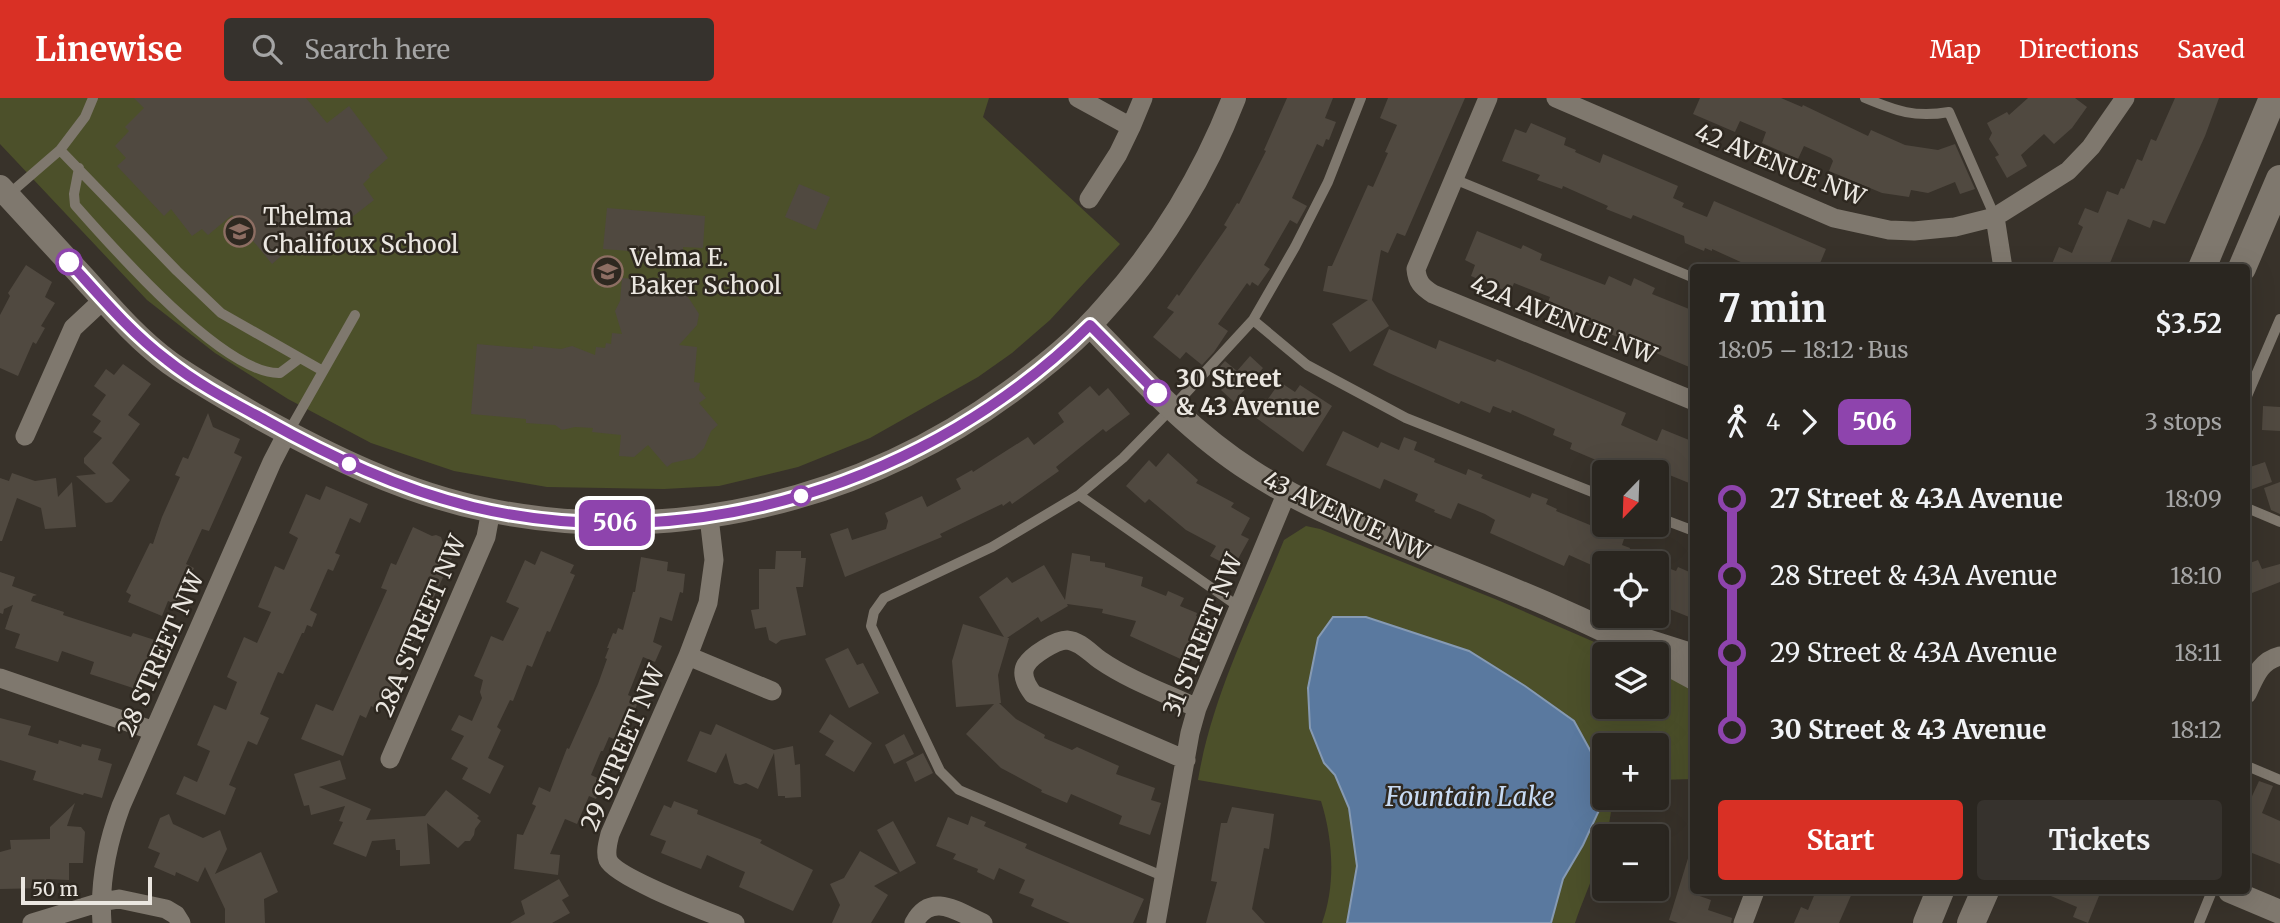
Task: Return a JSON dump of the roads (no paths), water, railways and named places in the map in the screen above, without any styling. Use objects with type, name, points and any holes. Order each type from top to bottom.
[{"type":"main road","points":[[2204,264],[2273,98]]},
{"type":"main road","points":[[2244,264],[2280,179]]},
{"type":"main road","points":[[1927,923],[1939,894]]},
{"type":"main road","points":[[1971,923],[1984,894]]},
{"type":"street","points":[[1078,98],[1131,127]]},
{"type":"street","points":[[1089,199],[1118,154],[1143,98]]},
{"type":"street","points":[[4,191],[103,300],[167,360],[287,433],[372,474],[425,493],[491,510],[553,520],[644,522],[709,517],[792,499],[885,466],[957,427],[1043,367],[1107,307],[1157,243],[1213,147],[1234,98]]},
{"type":"street","points":[[1454,179],[1488,98]]},
{"type":"street","name":"42 AVENUE NW","points":[[1556,98],[1834,218],[1889,230],[1914,231],[1955,227],[1995,217],[2068,171],[2091,147],[2125,98]]},
{"type":"street","name":"42A AVENUE NW","points":[[1454,179],[1416,269],[1417,280],[1423,287],[1433,294],[1690,399]]},
{"type":"street","points":[[1995,217],[2002,264]]},
{"type":"street","points":[[25,436],[73,328],[103,300]]},
{"type":"street","name":"43 AVENUE NW","points":[[1090,325],[1172,408],[1224,453],[1287,492],[1332,515],[1592,623]]},
{"type":"street","name":"28 STREET NW","points":[[102,923],[103,870],[113,828],[287,433]]},
{"type":"street","name":"31 STREET NW","points":[[1156,923],[1190,733],[1197,708],[1287,492]]},
{"type":"street","name":"28A STREET NW","points":[[390,759],[486,537],[491,510]]},
{"type":"street","name":"29 STREET NW","points":[[709,517],[714,552],[712,583],[705,611],[610,834],[607,859],[620,873],[735,923]]},
{"type":"street","name":"43 AVENUE NW","points":[[1603,628],[1629,642]]},
{"type":"street","name":"43 AVENUE NW","points":[[1603,628],[1690,655]]},
{"type":"street","points":[[1186,760],[1033,694],[1024,678],[1024,670],[1036,655],[1062,640],[1071,640],[1115,669],[1197,708]]},
{"type":"street","name":"29 STREET NW","points":[[688,656],[772,691]]},
{"type":"street","points":[[2250,687],[2258,670],[2276,657]]},
{"type":"street","points":[[1669,664],[1690,676]]},
{"type":"street","points":[[0,678],[154,731]]},
{"type":"street","points":[[1743,923],[1754,894]]},
{"type":"street","points":[[2237,894],[2280,912]]},
{"type":"street","points":[[32,923],[119,899],[166,909],[176,915],[181,923]]},
{"type":"street","points":[[914,923],[921,912],[930,906],[939,905],[983,923]]},
{"type":"lane","points":[[4,191],[60,150],[85,117],[93,98]]},
{"type":"lane","points":[[1166,878],[959,790],[940,771],[871,626],[874,612],[884,598],[992,547],[1079,495],[1123,458],[1172,408],[1253,320],[1328,182],[1361,98]]},
{"type":"lane","points":[[1865,98],[1899,113],[1949,112],[1995,217]]},
{"type":"lane","points":[[60,150],[221,313],[323,371]]},
{"type":"lane","points":[[79,168],[74,194],[75,205],[172,309],[217,344],[257,369],[280,373],[300,358]]},
{"type":"lane","points":[[1454,179],[1690,276]]},
{"type":"lane","points":[[287,433],[355,315]]},
{"type":"lane","points":[[2250,389],[2280,318]]},
{"type":"lane","points":[[1253,320],[1307,365],[1406,418],[1592,492]]},
{"type":"lane","points":[[1079,495],[1239,607]]},
{"type":"lane","points":[[2250,509],[2280,522]]},
{"type":"lane","points":[[1670,522],[1690,529]]},
{"type":"lane","points":[[2250,767],[2280,780]]},
{"type":"lane","points":[[2199,923],[2211,894]]},
{"type":"water","name":"Fountain Lake","points":[[1333,617],[1366,617],[1469,651],[1574,721],[1592,754],[1592,810],[1599,810],[1563,879],[1551,923],[1347,923],[1357,866],[1349,808],[1335,775],[1324,763],[1310,728],[1308,688],[1318,638]]},
{"type":"place","name":"Thelma Chalifoux School","points":[[240,231]]},
{"type":"place","name":"Velma E. Baker School","points":[[607,272]]},
{"type":"place","name":"30 Street & 43 Avenue","points":[[1157,393]]}]
